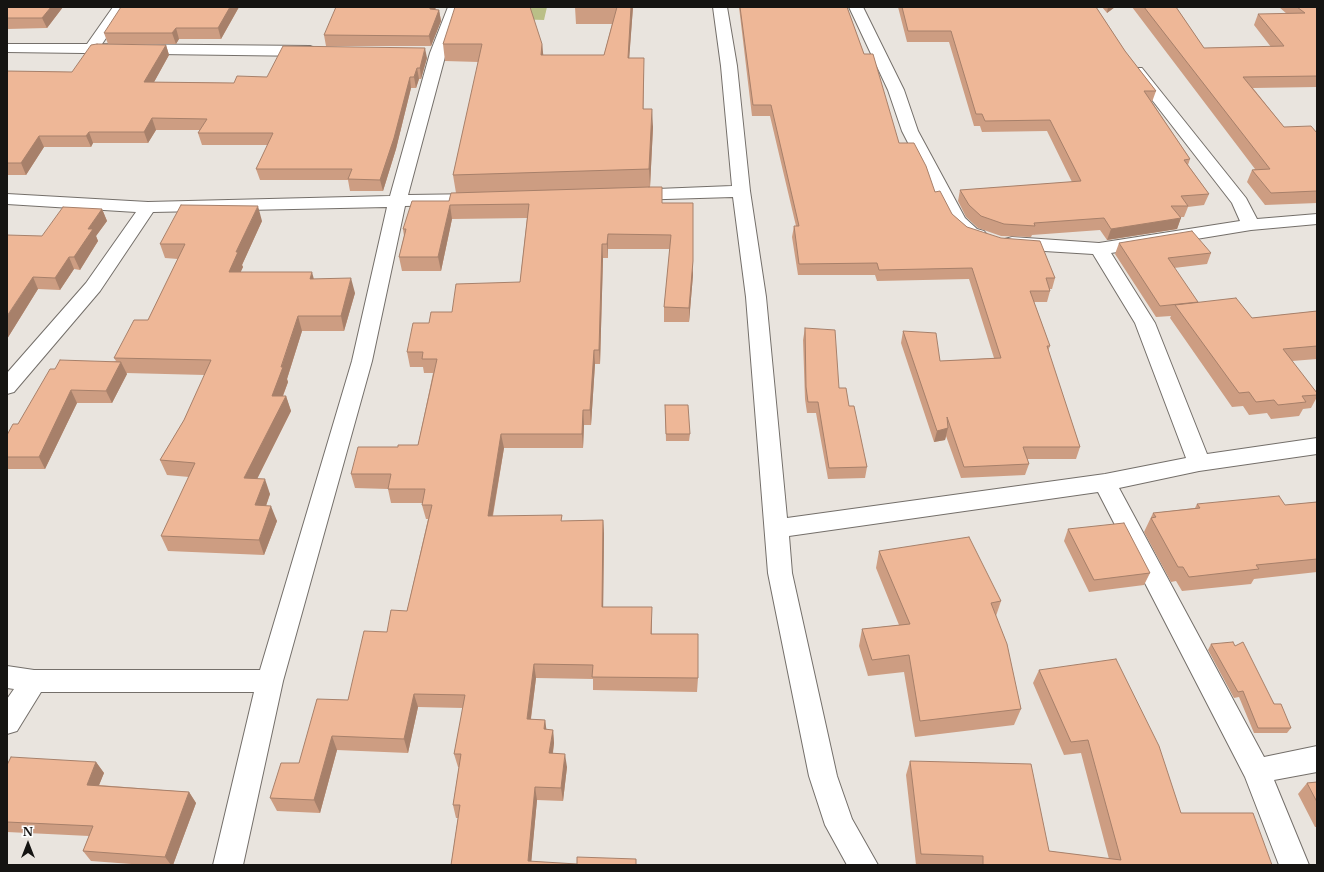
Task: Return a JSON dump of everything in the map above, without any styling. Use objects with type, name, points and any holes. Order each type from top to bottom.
[{"type":"street","points":[[91,49],[120,7]]},
{"type":"street","points":[[228,865],[270,681],[362,361],[430,53],[455,7]]},
{"type":"street","points":[[720,7],[729,66],[741,191],[756,297],[780,573],[823,776],[840,825],[862,865]]},
{"type":"street","points":[[856,7],[896,90],[910,131],[957,221],[971,233],[995,240],[1099,249],[1251,225],[1317,218]]},
{"type":"street","points":[[7,48],[328,52]]},
{"type":"street","points":[[1128,58],[1240,202],[1251,225]]},
{"type":"street","points":[[616,195],[741,191]]},
{"type":"street","points":[[7,199],[148,207],[498,199]]},
{"type":"street","points":[[9,382],[93,286],[148,207]]},
{"type":"street","points":[[1099,249],[1146,323],[1199,463]]},
{"type":"street","points":[[777,528],[1105,483],[1199,463],[1317,446]]},
{"type":"street","points":[[1105,483],[1258,772],[1294,865]]},
{"type":"street","points":[[7,677],[34,681],[270,681]]},
{"type":"street","points":[[7,722],[34,681]]},
{"type":"street","points":[[1258,772],[1293,762],[1317,759]]},
{"type":"green space","points":[[525,7],[547,7],[544,20],[481,18]]},
{"type":"building","points":[[7,7],[51,7],[42,18],[7,18]]},
{"type":"building","points":[[121,7],[230,7],[218,28],[176,28],[172,33],[104,33]]},
{"type":"building","points":[[336,7],[430,7],[430,9],[439,10],[429,36],[324,35]]},
{"type":"building","points":[[455,7],[530,7],[542,44],[541,55],[604,55],[617,7],[631,7],[628,58],[644,58],[643,109],[652,109],[649,169],[453,175],[482,44],[443,44]]},
{"type":"building","points":[[740,7],[847,7],[864,54],[873,54],[899,143],[914,143],[926,166],[935,192],[940,191],[952,214],[967,227],[1001,238],[1040,241],[1055,278],[1046,278],[1050,291],[1030,291],[1050,346],[1047,346],[1080,447],[1023,447],[1029,464],[964,467],[947,417],[948,428],[937,431],[903,331],[936,333],[940,361],[1001,358],[972,268],[879,270],[877,263],[799,264],[794,226],[799,226],[771,105],[753,105]]},
{"type":"building","points":[[902,7],[1096,7],[1125,51],[1156,91],[1144,91],[1190,159],[1184,160],[1209,194],[1181,196],[1188,206],[1171,206],[1181,218],[1111,229],[1104,218],[1034,223],[1035,226],[1004,224],[981,216],[969,205],[960,190],[1081,181],[1050,120],[985,121],[982,114],[976,114],[951,31],[908,31]]},
{"type":"building","points":[[1144,7],[1176,7],[1204,48],[1284,46],[1258,14],[1305,13],[1297,7],[1317,7],[1317,76],[1243,77],[1284,127],[1311,126],[1317,133],[1317,191],[1271,193],[1252,170],[1270,169]]},
{"type":"building","points":[[91,45],[166,45],[144,82],[234,83],[237,76],[267,77],[283,46],[425,48],[420,68],[417,68],[414,77],[410,77],[394,138],[380,180],[348,179],[352,169],[256,169],[273,133],[198,133],[207,119],[152,118],[144,132],[89,132],[86,136],[39,136],[21,163],[7,163],[7,71],[72,72]]},
{"type":"building","points":[[662,187],[662,203],[693,203],[693,261],[689,308],[664,307],[671,235],[608,234],[607,244],[602,244],[599,350],[594,350],[590,410],[583,410],[582,434],[501,434],[488,516],[562,515],[561,521],[603,520],[602,607],[652,607],[651,634],[698,634],[698,678],[592,677],[593,665],[534,664],[527,719],[545,720],[544,729],[553,730],[549,753],[565,754],[561,788],[535,787],[528,861],[577,864],[577,857],[636,859],[636,865],[451,865],[460,805],[453,805],[461,754],[454,754],[465,695],[414,694],[404,739],[332,736],[314,800],[270,798],[281,763],[299,763],[317,699],[348,700],[364,631],[387,632],[391,610],[407,611],[432,505],[422,505],[425,489],[388,489],[391,474],[351,474],[358,447],[398,447],[398,445],[418,445],[437,359],[422,359],[423,352],[407,352],[413,323],[429,323],[431,312],[452,312],[456,284],[520,282],[529,204],[450,205],[438,257],[399,257],[406,229],[403,229],[412,201],[449,201],[451,193]]},
{"type":"building","points":[[181,205],[258,206],[236,252],[238,252],[229,272],[312,272],[310,279],[351,278],[341,316],[298,316],[281,367],[283,367],[272,396],[286,396],[244,478],[265,479],[255,505],[271,506],[259,540],[161,536],[195,463],[160,460],[184,420],[211,360],[114,358],[134,320],[148,320],[185,244],[160,244]]},
{"type":"building","points":[[63,207],[102,209],[88,229],[93,229],[74,257],[69,257],[55,278],[33,277],[7,316],[7,235],[42,236]]},
{"type":"building","points":[[1192,231],[1211,253],[1168,258],[1198,302],[1160,306],[1119,243]]},
{"type":"building","points":[[1236,298],[1252,318],[1317,311],[1317,346],[1283,349],[1317,395],[1302,396],[1306,402],[1278,405],[1274,400],[1256,402],[1249,392],[1239,393],[1175,305]]},
{"type":"building","points":[[805,328],[835,330],[839,388],[846,388],[849,406],[854,406],[867,467],[829,468],[818,402],[808,402],[806,387]]},
{"type":"building","points":[[60,360],[121,362],[106,391],[71,390],[39,457],[7,457],[7,435],[13,424],[18,424],[50,369],[55,369]]},
{"type":"building","points":[[665,405],[688,405],[690,434],[666,434]]},
{"type":"building","points":[[1279,496],[1285,505],[1317,502],[1317,559],[1256,565],[1259,569],[1189,577],[1183,567],[1178,567],[1151,518],[1156,517],[1153,513],[1200,508],[1197,504]]},
{"type":"building","points":[[1124,523],[1150,573],[1094,580],[1068,529]]},
{"type":"building","points":[[969,537],[1001,601],[991,603],[1007,644],[1021,709],[920,721],[909,655],[872,660],[862,629],[910,624],[879,551]]},
{"type":"building","points":[[1233,642],[1235,646],[1243,642],[1274,704],[1281,704],[1291,728],[1258,728],[1243,691],[1238,692],[1211,644]]},
{"type":"building","points":[[1116,659],[1159,746],[1181,813],[1253,813],[1272,865],[983,865],[983,856],[921,854],[910,761],[1031,764],[1049,851],[1121,860],[1088,740],[1071,742],[1039,670]]},
{"type":"building","points":[[11,757],[96,762],[87,785],[189,792],[165,857],[83,851],[93,826],[7,822],[7,765]]},
{"type":"building","points":[[1317,782],[1317,802],[1307,783]]}]
